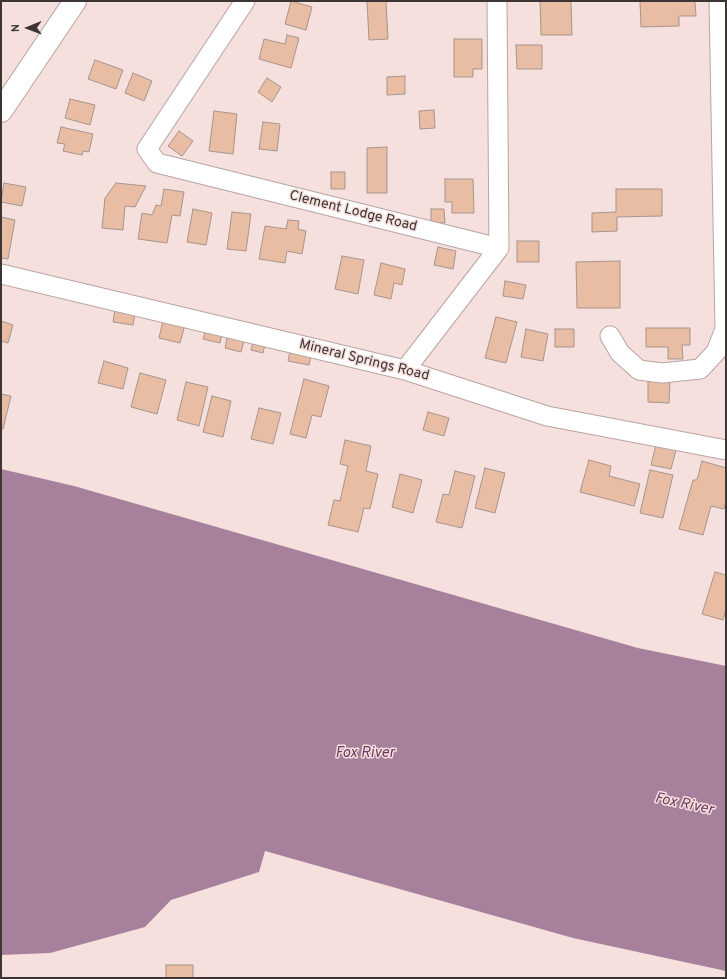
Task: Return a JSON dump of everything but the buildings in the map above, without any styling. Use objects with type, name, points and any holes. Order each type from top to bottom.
[{"type":"street","points":[[1,111],[75,1]]},
{"type":"street","name":"Clement Lodge Road","points":[[245,1],[147,149],[157,163],[499,248]]},
{"type":"street","points":[[404,370],[499,248],[497,1]]},
{"type":"street","points":[[610,336],[620,353],[639,370],[662,373],[700,369],[716,352],[725,329],[719,1]]},
{"type":"street","name":"Mineral Springs Road","points":[[1,274],[404,370],[547,416],[726,450]]},
{"type":"water","name":"Fox River","points":[[1,469],[74,486],[638,648],[726,666],[726,971],[573,938],[265,851],[259,872],[171,900],[145,927],[50,953],[1,955]]}]
